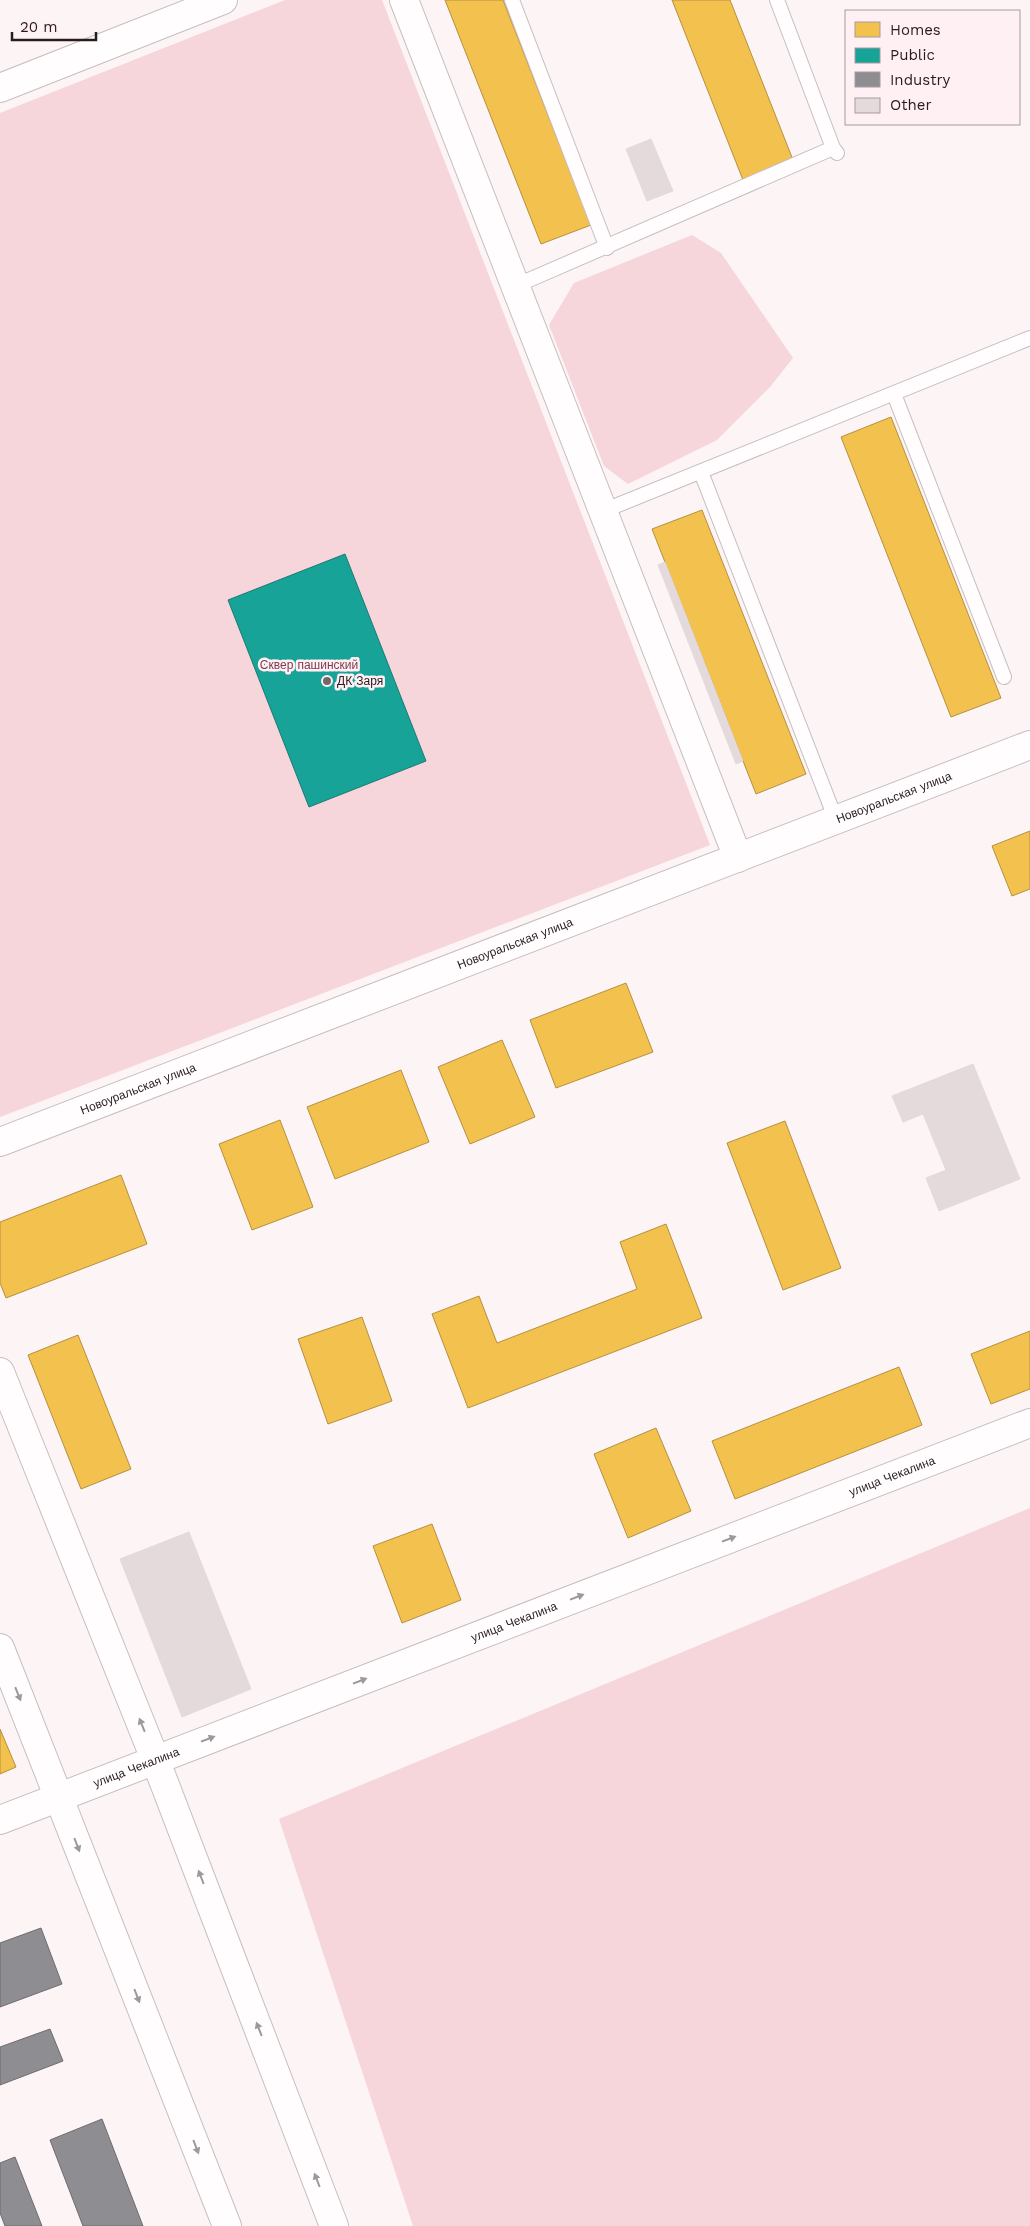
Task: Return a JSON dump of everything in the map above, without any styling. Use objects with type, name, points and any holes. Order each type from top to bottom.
[{"type":"street","points":[[0,88],[223,0]]},
{"type":"street","points":[[404,0],[738,858]]},
{"type":"street","name":"Новоуральская улица","points":[[0,1142],[1030,745]]},
{"type":"street","points":[[0,1372],[155,1759],[334,2226]]},
{"type":"street","name":"улица Чекалина","points":[[0,1820],[1030,1423]]},
{"type":"street","points":[[0,1648],[227,2226]]},
{"type":"lane","points":[[512,0],[608,248]]},
{"type":"lane","points":[[515,286],[835,150],[776,0]]},
{"type":"lane","points":[[603,511],[1030,338]]},
{"type":"lane","points":[[894,394],[1004,676]]},
{"type":"lane","points":[[701,472],[836,820]]},
{"type":"green space","name":"Сквер пашинский","points":[[285,0],[382,0],[710,845],[0,1117],[0,113]]},
{"type":"green space","points":[[692,235],[721,253],[793,358],[770,387],[717,440],[628,484],[604,466],[549,325],[574,283]]},
{"type":"green space","points":[[1030,1508],[1030,2226],[413,2226],[279,1819]]},
{"type":"building: Homes","points":[[445,0],[503,0],[591,225],[541,244]]},
{"type":"building: Homes","points":[[672,0],[730,0],[793,160],[743,180]]},
{"type":"building: Homes","points":[[891,417],[1001,698],[951,717],[841,437]]},
{"type":"building: Homes","points":[[702,510],[806,774],[756,794],[652,529]]},
{"type":"building: Homes","points":[[1030,831],[1030,889],[1012,896],[992,846]]},
{"type":"building: Homes","points":[[626,983],[653,1052],[556,1088],[530,1020]]},
{"type":"building: Homes","points":[[502,1040],[535,1117],[470,1144],[438,1067]]},
{"type":"building: Homes","points":[[401,1070],[429,1142],[335,1179],[307,1107]]},
{"type":"building: Homes","points":[[280,1120],[313,1207],[252,1230],[219,1144]]},
{"type":"building: Homes","points":[[785,1121],[841,1268],[783,1290],[727,1143]]},
{"type":"building: Homes","points":[[121,1175],[147,1244],[6,1298],[0,1283],[0,1222]]},
{"type":"building: Homes","points":[[666,1224],[702,1318],[468,1408],[432,1314],[479,1296],[497,1343],[637,1289],[620,1242]]},
{"type":"building: Homes","points":[[362,1317],[392,1401],[328,1424],[298,1339]]},
{"type":"building: Homes","points":[[1030,1331],[1030,1389],[991,1404],[971,1354]]},
{"type":"building: Homes","points":[[78,1335],[131,1469],[81,1489],[28,1355]]},
{"type":"building: Homes","points":[[899,1367],[922,1425],[735,1499],[712,1441]]},
{"type":"building: Homes","points":[[656,1428],[691,1511],[628,1538],[594,1454]]},
{"type":"building: Homes","points":[[432,1524],[461,1600],[402,1623],[373,1546]]},
{"type":"building: Homes","points":[[0,1729],[16,1767],[0,1774]]},
{"type":"building: Public","name":"ДК Заря","points":[[345,554],[426,761],[309,807],[228,600]]},
{"type":"building: Industry","points":[[41,1928],[62,1984],[0,2007],[0,1943]]},
{"type":"building: Industry","points":[[50,2029],[63,2061],[0,2085],[0,2047]]},
{"type":"building: Industry","points":[[102,2119],[143,2226],[83,2226],[50,2140]]},
{"type":"building: Industry","points":[[15,2157],[42,2226],[5,2226],[0,2213],[0,2163]]},
{"type":"building: Other","points":[[651,139],[673,191],[647,201],[626,149]]},
{"type":"building: Other","points":[[665,562],[743,761],[736,764],[658,565]]},
{"type":"building: Other","points":[[973,1064],[1020,1179],[939,1211],[926,1178],[946,1170],[923,1114],[903,1122],[892,1096]]},
{"type":"building: Other","points":[[189,1532],[251,1689],[182,1717],[120,1559]]},
{"type":"place","name":"ДК Заря","points":[[327,681]]}]
